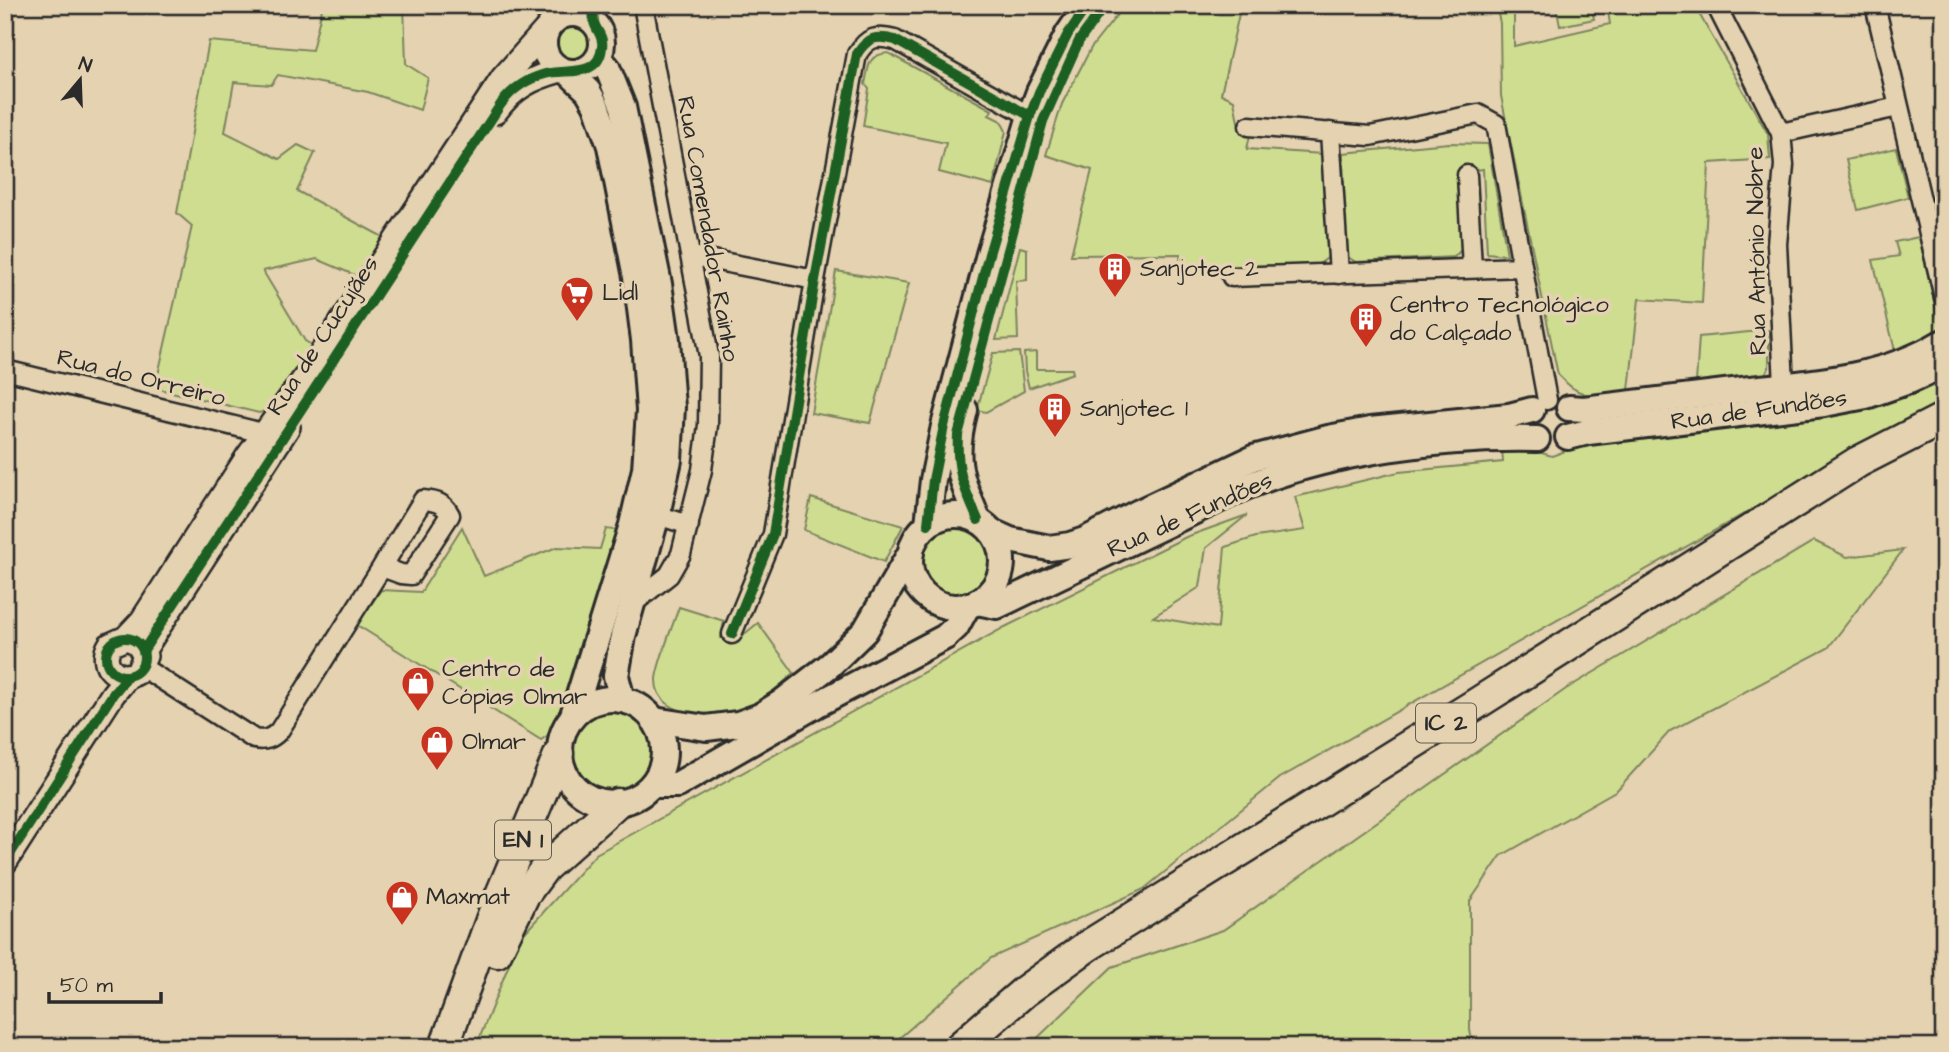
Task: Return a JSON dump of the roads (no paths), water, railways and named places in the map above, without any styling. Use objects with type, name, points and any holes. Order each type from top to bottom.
[{"type":"highway","name":"IC 2","points":[[960,1047],[1025,991],[1086,947],[1858,462],[1944,418]]},
{"type":"highway","name":"IC 2","points":[[975,1047],[1031,998],[1092,956],[1600,639],[1865,477],[1944,434]]},
{"type":"main road","points":[[928,524],[933,480],[944,426],[989,254],[1030,116],[1068,34],[1088,5]]},
{"type":"main road","points":[[911,552],[910,566],[914,581],[923,593],[948,606],[973,603],[989,594],[997,583],[1002,557],[999,544],[985,526],[960,479],[958,435],[1043,121],[1079,41],[1105,5]]},
{"type":"main road","points":[[564,71],[585,70],[598,58],[602,46],[602,37],[577,14],[544,36],[544,49],[549,61],[588,91],[596,105],[610,146],[636,276],[649,411],[645,469],[632,525],[573,715],[561,736],[559,752],[562,769],[571,784],[584,795],[599,802],[617,803],[640,796],[652,785],[661,769],[664,752],[662,735],[645,710],[622,699],[605,699],[588,704],[573,715]]},
{"type":"main road","points":[[598,58],[607,67],[623,107],[659,284],[672,407],[669,460],[622,636],[616,676],[622,699]]},
{"type":"main road","name":"Rua de Fundões","points":[[985,526],[1010,540],[1049,548],[1070,545],[1252,458],[1328,438],[1370,430],[1509,416],[1549,406],[1584,409],[1842,379],[1922,355],[1943,352]]},
{"type":"main road","name":"Rua de Fundões","points":[[973,603],[997,606],[1245,487],[1298,469],[1342,458],[1408,448],[1492,438],[1537,439],[1543,443],[1557,444],[1568,437],[1588,432],[1824,404],[1866,396],[1909,381],[1943,352]]},
{"type":"main road","points":[[1537,439],[1530,429],[1530,416],[1549,406],[1574,423],[1568,437]]},
{"type":"main road","points":[[654,720],[706,728],[727,726],[760,716],[830,665],[865,631],[920,532],[928,524],[953,515],[965,516],[985,526]]},
{"type":"main road","points":[[652,785],[677,785],[816,705],[944,637],[956,627],[973,603]]},
{"type":"main road","name":"EN 1","points":[[444,1047],[496,904],[559,752]]},
{"type":"main road","name":"EN 1","points":[[461,1047],[504,934],[525,895],[545,868],[617,803]]},
{"type":"street","name":"Rua Comendador Rainho","points":[[631,605],[669,575],[681,554],[702,470],[708,425],[709,356],[643,5]]},
{"type":"street","name":"Rua António Nobre","points":[[1716,5],[1781,134],[1784,165],[1777,244],[1784,385]]},
{"type":"street","points":[[1875,5],[1944,297]]},
{"type":"street","name":"Rua de Cucujães","points":[[274,436],[307,375],[503,78],[577,14]]},
{"type":"street","points":[[732,634],[773,534],[815,280],[858,54],[865,42],[880,37],[895,40],[1030,116]]},
{"type":"street","name":"Rua de Cucujães","points":[[5,862],[113,694],[129,660],[274,436],[501,104],[523,83],[564,71]]},
{"type":"street","points":[[1781,134],[1898,107]]},
{"type":"street","points":[[1249,126],[1370,136],[1478,114],[1496,124],[1549,406]]},
{"type":"street","points":[[1329,132],[1339,274]]},
{"type":"street","points":[[1468,175],[1472,268]]},
{"type":"street","points":[[691,256],[815,280]]},
{"type":"street","points":[[1232,277],[1522,267]]},
{"type":"street","name":"Rua do Orreiro","points":[[5,370],[274,436]]},
{"type":"street","points":[[656,515],[689,525]]},
{"type":"street","points":[[129,660],[254,739],[263,741],[272,738],[279,731],[382,567]]},
{"type":"street","name":"Rua de Cucujães","points":[[5,835],[101,687],[129,660]]},
{"type":"place","name":"Sanjotec 2","points":[[1115,299]]},
{"type":"place","name":"Lidl","points":[[577,323]]},
{"type":"place","name":"Centro Tecnológico do Calçado","points":[[1366,349]]},
{"type":"place","name":"Sanjotec 1","points":[[1055,439]]},
{"type":"place","name":"Centro de Cópias Olmar","points":[[418,713]]},
{"type":"place","name":"Olmar","points":[[437,772]]},
{"type":"place","name":"Maxmat","points":[[402,927]]}]
